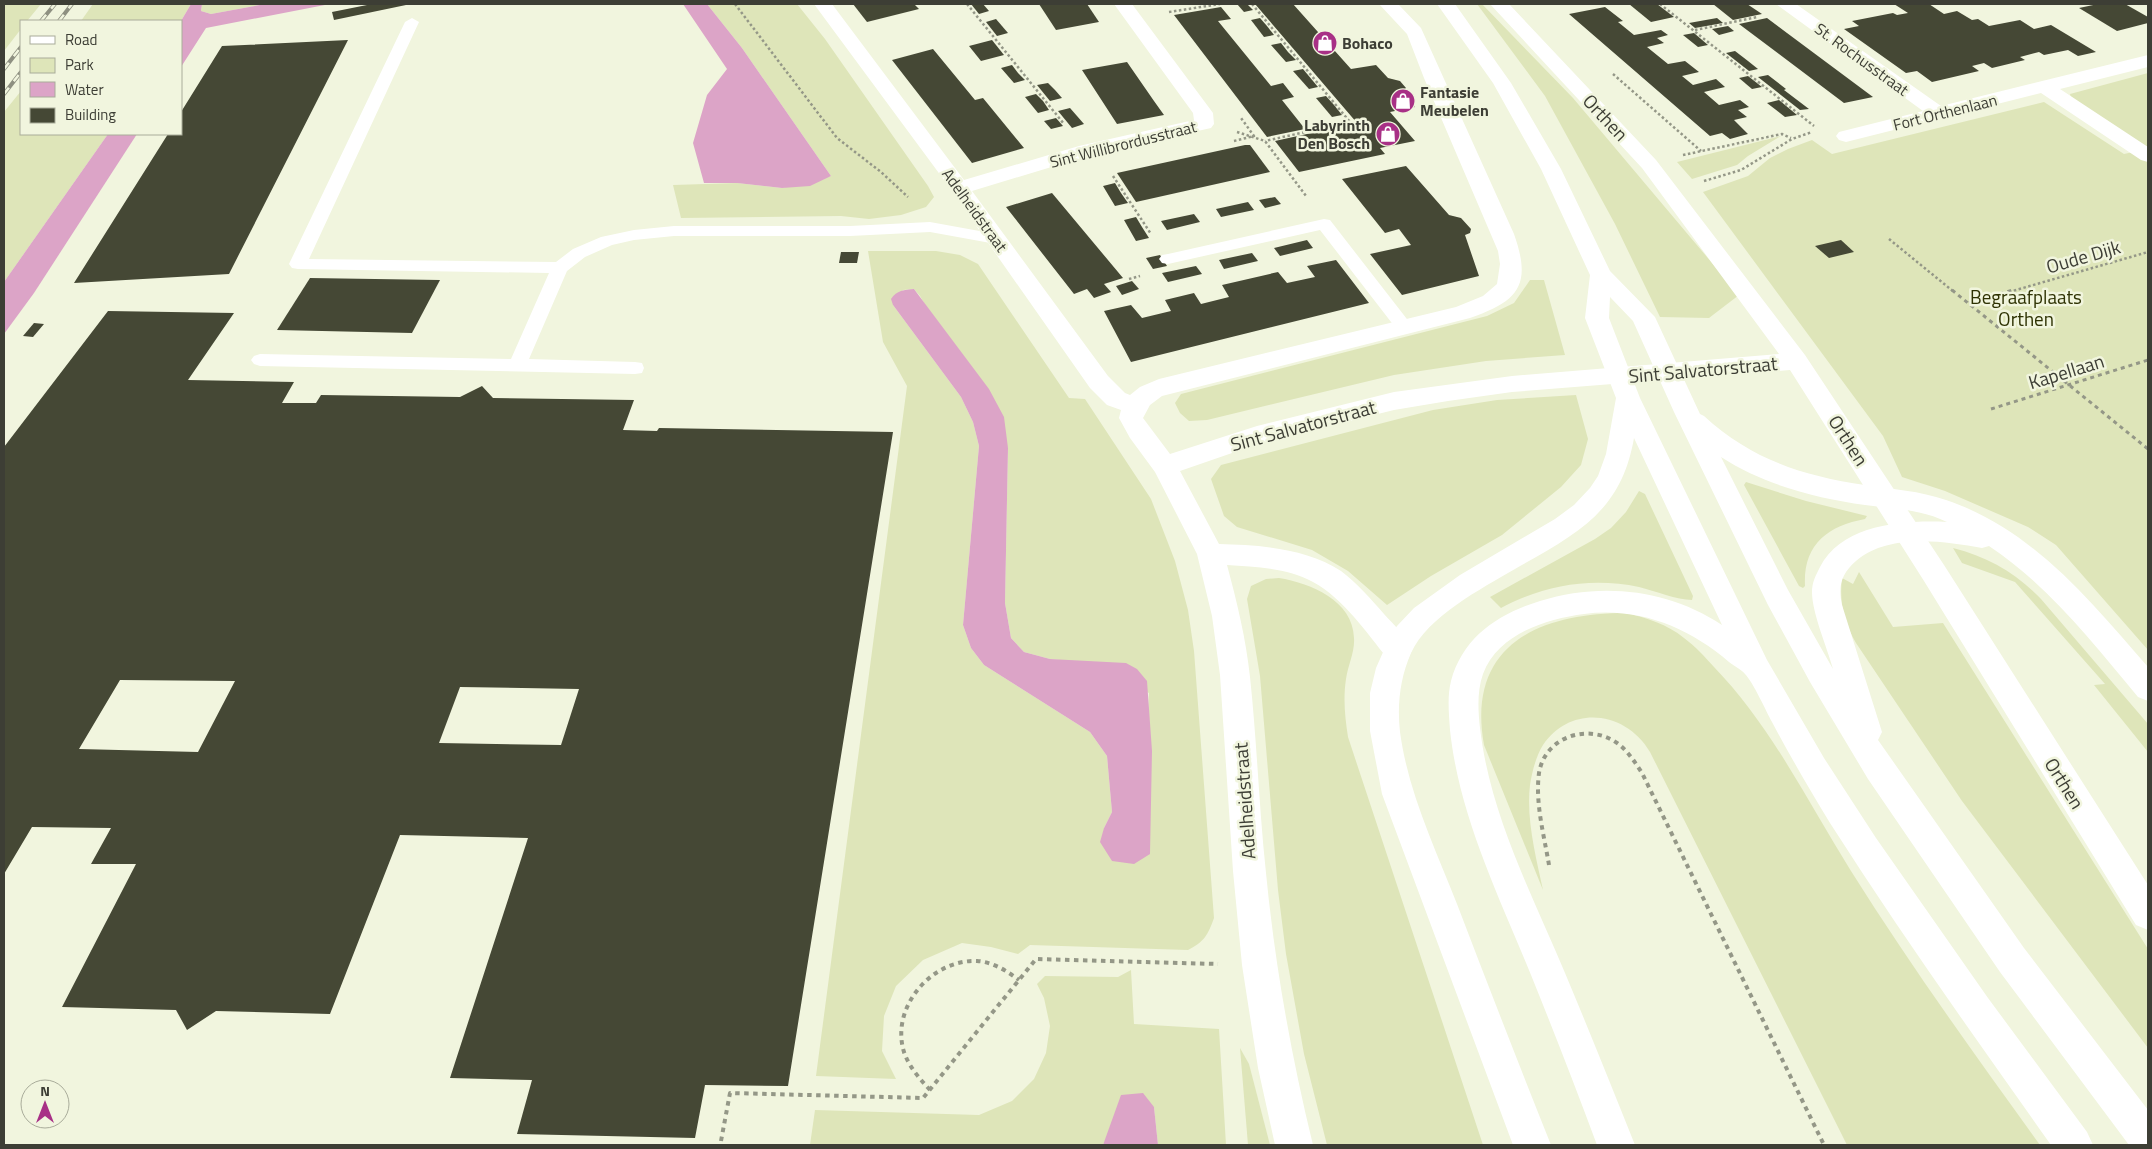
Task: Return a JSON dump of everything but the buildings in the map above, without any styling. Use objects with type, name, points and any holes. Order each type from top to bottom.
[{"type":"street","name":"Adelheidstraat","points":[[823,4],[1099,382],[1116,399],[1135,406]]},
{"type":"street","name":"Sint Willibrordusstraat","points":[[959,188],[1086,150],[1204,124],[1203,113],[1123,4]]},
{"type":"street","points":[[1165,466],[1139,432],[1131,418],[1135,406],[1144,394],[1159,388],[1482,307],[1499,297],[1510,284],[1513,269],[1512,255],[1433,78],[1415,32],[1388,4]]},
{"type":"street","points":[[1446,4],[1502,83],[1550,169],[1602,276],[1643,317],[1682,405],[1778,597],[1820,673],[1879,769],[2012,960],[2148,1140]]},
{"type":"street","name":"Orthen","points":[[1499,4],[1672,191],[1797,361],[1918,548],[2148,914]]},
{"type":"street","name":"St. Rochusstraat","points":[[1790,7],[1938,113]]},
{"type":"street","name":"Fort Orthenlaan","points":[[1846,136],[2148,61]]},
{"type":"street","points":[[2044,88],[2148,155]]},
{"type":"street","points":[[1602,276],[1597,318],[1608,348],[1628,398],[1756,668],[1813,768],[1865,849],[1976,1010],[2074,1145]]},
{"type":"street","name":"Sint Salvatorstraat","points":[[1165,466],[1257,435],[1420,396],[1512,384],[1797,361]]},
{"type":"street","points":[[1532,1145],[1398,794],[1385,736],[1385,693],[1398,650],[1412,627],[1446,599],[1553,534],[1584,512],[1596,499],[1613,473],[1628,398]]},
{"type":"street","points":[[1682,405],[1702,428],[1727,449],[1746,460],[1805,484],[1917,502],[1947,511],[2018,552],[2041,570],[2065,594],[2148,688]]},
{"type":"street","name":"Adelheidstraat","points":[[1165,466],[1211,554],[1226,616],[1235,675],[1249,872],[1259,965],[1276,1068],[1294,1145]]},
{"type":"street","points":[[1879,769],[1832,615],[1826,589],[1831,569],[1848,551],[1868,542],[1900,534],[1959,533],[1985,539],[2018,552]]},
{"type":"street","points":[[1211,554],[1251,554],[1283,561],[1323,574],[1354,599],[1398,650]]},
{"type":"street","points":[[1616,1145],[1492,837],[1473,782],[1465,743],[1464,703],[1467,676],[1480,652],[1500,631],[1521,619],[1548,609],[1611,600],[1635,602],[1657,607],[1700,625],[1736,650],[1756,668]]},
{"type":"lane","points":[[412,22],[298,264],[560,268]]},
{"type":"lane","points":[[1168,259],[1324,224],[1404,327]]},
{"type":"lane","points":[[517,365],[560,268],[579,253],[607,241],[634,235],[674,231],[850,231],[930,227],[996,239]]},
{"type":"lane","points":[[260,360],[635,368]]},
{"type":"path","points":[[735,4],[837,138],[881,172],[922,210],[930,227]]},
{"type":"path","points":[[967,4],[1070,131]]},
{"type":"path","points":[[1252,4],[1350,122],[1265,141]]},
{"type":"path","points":[[1660,4],[1819,130],[1792,139],[1742,170],[1672,191]]},
{"type":"path","points":[[1694,30],[1790,7]]},
{"type":"path","points":[[1606,68],[1701,151]]},
{"type":"path","points":[[1204,124],[1254,136],[1265,141],[1318,212],[1324,224]]},
{"type":"path","points":[[1649,164],[1782,134],[1792,139]]},
{"type":"path","points":[[1113,176],[1174,268],[1130,279]]},
{"type":"path","points":[[1889,239],[2148,449]]},
{"type":"path","name":"Oude Dijk","points":[[1968,303],[2148,252]]},
{"type":"path","name":"Kapellaan","points":[[1991,409],[2148,360]]},
{"type":"path","points":[[1549,868],[1538,802],[1539,772],[1548,752],[1561,739],[1580,731],[1601,735],[1623,748],[1642,773],[1824,1145]]},
{"type":"path","points":[[720,1141],[730,1093],[922,1098],[1036,959],[1259,965]]},
{"type":"path","points":[[930,1090],[912,1069],[903,1049],[902,1026],[908,1005],[920,986],[937,971],[957,962],[978,961],[998,966],[1019,980]]},
{"type":"green space","points":[[4,4],[41,4],[28,20],[20,20],[20,30],[4,51]]},
{"type":"green space","points":[[93,4],[191,4],[182,20],[82,20]]},
{"type":"green space","points":[[202,4],[265,4],[211,14],[201,11]]},
{"type":"green space","points":[[707,4],[797,4],[825,39],[928,186],[934,197],[926,207],[901,215],[869,219],[841,216],[681,218],[673,185],[737,183],[782,188],[831,176],[742,48]]},
{"type":"green space","points":[[1477,4],[1482,4],[1573,98],[1739,295],[1709,318],[1660,317],[1615,224],[1545,96]]},
{"type":"green space","name":"Begraafplaats Orthen","points":[[2148,73],[2148,650],[2056,545],[2028,527],[1945,491],[1902,477],[1883,436],[1703,192],[1748,176],[1770,158],[1812,140],[1832,154],[2044,102],[2124,154],[2147,149],[2071,98],[2070,94]]},
{"type":"green space","points":[[20,92],[20,135],[107,135],[4,282],[4,112]]},
{"type":"green space","points":[[1781,136],[1737,165],[1692,179],[1677,162]]},
{"type":"green space","points":[[868,251],[936,251],[960,255],[978,264],[1069,398],[1085,399],[1151,499],[1175,561],[1188,610],[1194,651],[1214,918],[1205,937],[1188,950],[1030,945],[1018,954],[991,947],[962,943],[923,960],[896,986],[884,1016],[882,1051],[896,1079],[816,1076],[907,386],[883,342]],"holes":[[[914,289],[920,296],[1008,448],[1005,603],[1011,638],[1024,652],[1050,659],[1080,662],[1149,693],[1148,713],[1112,861],[1104,828],[1112,812],[1107,756],[1090,732],[984,665],[971,648],[963,625],[979,446],[973,422],[961,397],[893,305],[903,290]]]},
{"type":"green space","points":[[1530,280],[1544,280],[1565,355],[1486,361],[1394,375],[1207,420],[1189,421],[1180,413],[1175,403],[1181,394],[1487,316],[1514,303]]},
{"type":"green space","points":[[1576,395],[1588,439],[1581,465],[1561,487],[1502,535],[1431,576],[1387,605],[1348,571],[1312,550],[1237,527],[1224,516],[1211,479],[1221,465],[1433,410],[1497,400]]},
{"type":"green space","points":[[1746,482],[1806,501],[1867,516],[1865,519],[1851,522],[1829,532],[1820,540],[1808,559],[1805,572],[1805,586],[1803,588],[1799,586],[1744,485]]},
{"type":"green space","points":[[1639,491],[1645,494],[1693,596],[1692,600],[1673,597],[1639,587],[1603,583],[1568,585],[1551,589],[1517,600],[1501,608],[1490,597],[1595,539],[1611,528],[1626,512]]},
{"type":"green space","points":[[1953,548],[1978,556],[2001,567],[2022,581],[2041,599],[2148,724],[2148,752],[2094,685],[2105,684],[2015,582],[1962,563]]},
{"type":"green space","points":[[1859,572],[1893,627],[1943,623],[2148,949],[2148,1048],[1962,801],[1856,643],[1843,612],[1841,587],[1842,578],[1853,584]]},
{"type":"green space","points":[[1279,578],[1304,584],[1328,596],[1346,613],[1352,625],[1354,643],[1345,686],[1345,716],[1348,737],[1483,1145],[1327,1145],[1304,1054],[1286,954],[1278,890],[1260,676],[1247,599],[1251,586],[1266,579]]},
{"type":"green space","points":[[1626,613],[1664,625],[1688,641],[1714,667],[1753,714],[1788,765],[1851,871],[1896,941],[2040,1145],[1847,1145],[1650,752],[1640,738],[1627,728],[1613,721],[1583,718],[1568,723],[1555,732],[1543,745],[1538,754],[1530,785],[1529,811],[1532,838],[1543,890],[1484,745],[1481,711],[1486,682],[1498,659],[1516,641],[1538,628],[1565,620],[1594,615]]},
{"type":"green space","points":[[1131,970],[1134,1024],[1219,1029],[1226,1145],[1158,1145],[1154,1107],[1105,1141],[1103,1145],[810,1145],[815,1110],[979,1115],[1012,1101],[1034,1079],[1046,1053],[1050,1026],[1044,998],[1037,984],[1045,976],[1118,977]]},
{"type":"green space","points":[[1240,1048],[1249,1064],[1270,1145],[1248,1145]]},
{"type":"water","points":[[191,4],[202,4],[201,11],[211,14],[265,4],[330,4],[206,28],[182,65],[182,20]]},
{"type":"water","points":[[683,4],[707,4],[742,48],[831,176],[810,186],[782,188],[737,183],[704,183],[693,143],[707,95],[727,69]]},
{"type":"water","points":[[107,135],[136,135],[34,293],[4,334],[4,282]]},
{"type":"water","points":[[914,289],[989,389],[1004,417],[1008,448],[1005,603],[1011,638],[1024,652],[1050,659],[1126,663],[1137,669],[1147,681],[1152,751],[1150,854],[1134,864],[1112,861],[1100,842],[1112,812],[1107,756],[1090,732],[984,665],[971,648],[963,625],[979,446],[973,422],[961,397],[893,305],[891,299],[898,292]]},
{"type":"water","points":[[1143,1093],[1154,1107],[1158,1145],[1103,1145],[1121,1095]]},
{"type":"railway","points":[[42,20],[55,4]]},
{"type":"railway","points":[[60,20],[72,4]]},
{"type":"railway","points":[[4,69],[20,48]]},
{"type":"railway","points":[[4,94],[20,73]]},
{"type":"place","name":"Bohaco","points":[[1325,43]]},
{"type":"place","name":"Fantasie Meubelen","points":[[1403,101]]},
{"type":"place","name":"Labyrinth Den Bosch","points":[[1388,134]]}]
